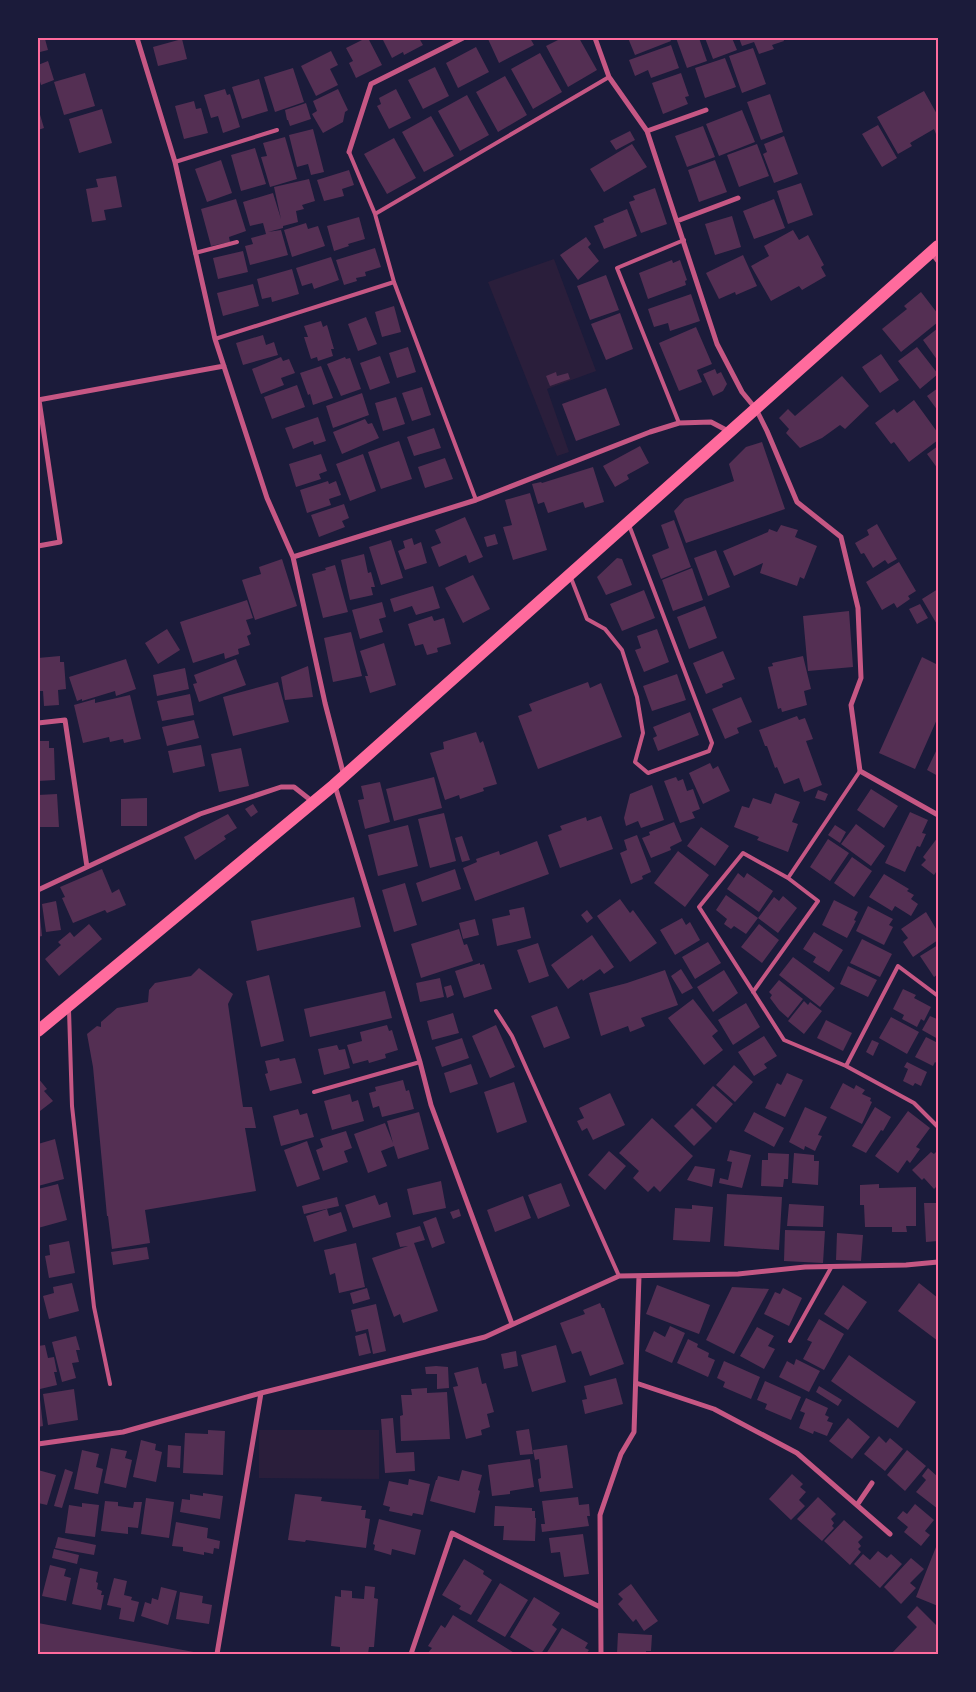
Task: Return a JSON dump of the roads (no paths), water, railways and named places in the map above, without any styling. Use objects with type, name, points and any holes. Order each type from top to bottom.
[{"type":"main road","points":[[38,1031],[334,785],[756,409],[936,253]]},
{"type":"street","points":[[137,38],[174,162],[215,339],[267,498],[294,557],[325,704],[344,776]]},
{"type":"street","points":[[349,152],[371,84],[463,38]]},
{"type":"street","points":[[595,38],[609,77],[647,131],[717,344],[742,392],[756,409],[797,502],[841,537],[858,608],[862,678],[851,705],[860,771],[938,815]]},
{"type":"street","points":[[647,131],[706,110]]},
{"type":"street","points":[[678,221],[738,198]]},
{"type":"street","points":[[38,546],[60,542],[38,400],[224,366]]},
{"type":"street","points":[[294,557],[476,500],[650,432],[678,423],[711,422],[730,432]]},
{"type":"street","points":[[38,723],[65,720],[87,867]]},
{"type":"street","points":[[334,785],[420,1062],[431,1104],[512,1324]]},
{"type":"street","points":[[38,890],[200,814],[282,787],[294,788],[313,802]]},
{"type":"street","points":[[38,1444],[123,1432],[261,1393],[485,1337],[619,1276],[738,1274],[805,1267],[938,1262]]},
{"type":"street","points":[[601,1654],[600,1515],[621,1454],[634,1432],[639,1276]]},
{"type":"street","points":[[636,1383],[714,1410],[797,1453],[890,1534]]},
{"type":"street","points":[[217,1654],[261,1393]]},
{"type":"street","points":[[857,1505],[872,1483]]},
{"type":"street","points":[[411,1654],[452,1532],[600,1607]]},
{"type":"lane","points":[[375,214],[609,77]]},
{"type":"lane","points":[[174,162],[277,130]]},
{"type":"lane","points":[[349,152],[375,214],[394,282],[476,500]]},
{"type":"lane","points":[[678,423],[617,268],[684,240]]},
{"type":"lane","points":[[195,253],[237,242]]},
{"type":"lane","points":[[215,339],[394,282]]},
{"type":"lane","points":[[570,576],[587,619],[605,629],[622,650],[638,697],[644,733],[634,762],[648,773],[708,751],[712,743],[628,523]]},
{"type":"lane","points":[[788,878],[860,771]]},
{"type":"lane","points":[[753,992],[818,901],[788,878],[742,853],[699,907],[753,992],[784,1040],[846,1066],[914,1102],[938,1127]]},
{"type":"lane","points":[[846,1066],[898,966],[938,996]]},
{"type":"lane","points":[[69,1005],[72,1106],[94,1308],[110,1384]]},
{"type":"lane","points":[[496,1011],[512,1036],[619,1276]]},
{"type":"lane","points":[[314,1092],[420,1062]]},
{"type":"lane","points":[[790,1341],[832,1266]]}]
